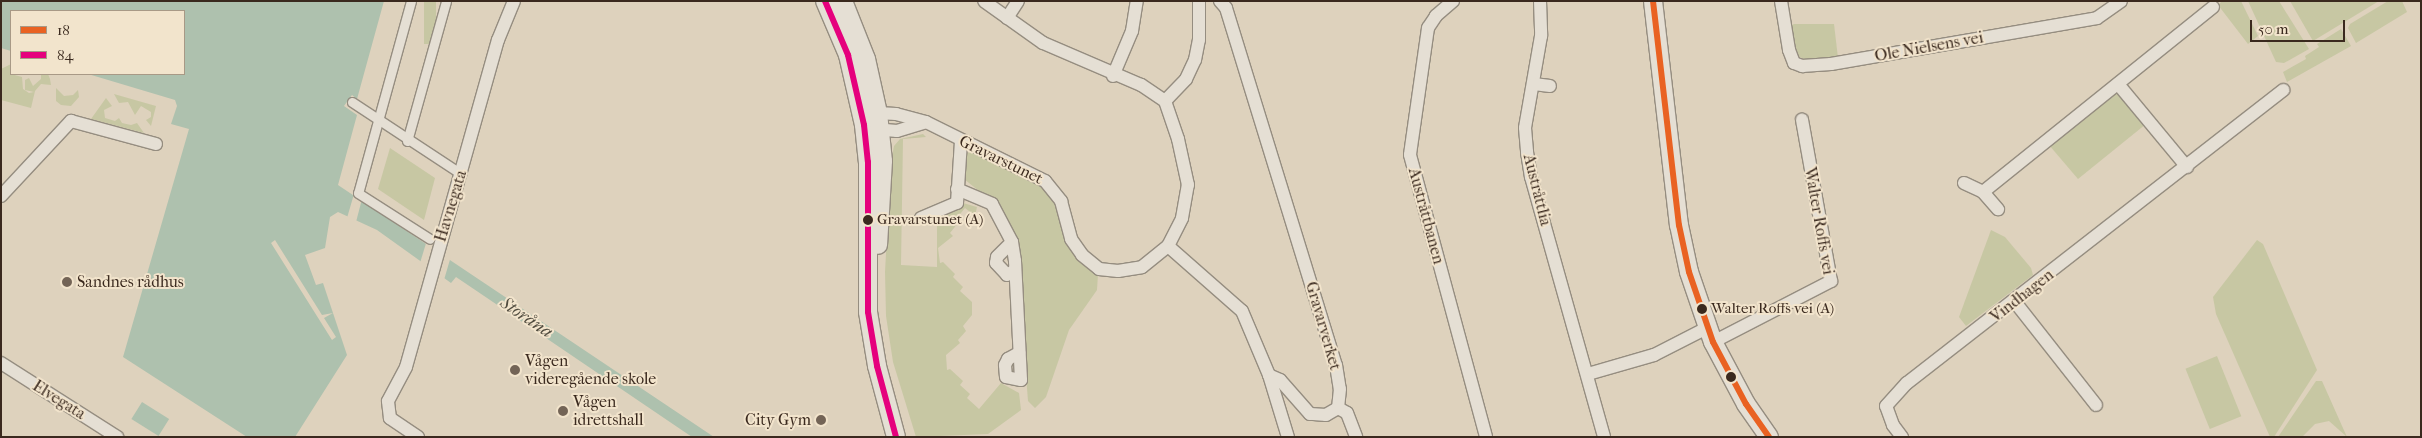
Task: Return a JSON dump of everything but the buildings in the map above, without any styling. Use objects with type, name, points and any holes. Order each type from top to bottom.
[{"type":"main road","points":[[825,1],[848,55],[864,125],[868,162],[868,312],[877,366],[896,437]]},
{"type":"main road","points":[[843,1],[866,59],[881,132],[877,315],[884,365],[904,437]]},
{"type":"main road","points":[[1652,1],[1679,225],[1688,272],[1710,335],[1745,401],[1769,437]]},
{"type":"street","points":[[411,1],[358,193],[435,243]]},
{"type":"street","points":[[408,141],[446,1]]},
{"type":"street","name":"Havnegata","points":[[418,437],[390,418],[387,409],[406,367],[432,272],[435,243],[461,174],[498,40],[514,1]]},
{"type":"street","points":[[984,1],[1043,43],[1113,76],[1142,85],[1165,100],[1186,79],[1195,60],[1199,40],[1199,1]]},
{"type":"street","points":[[1007,18],[1018,1]]},
{"type":"street","points":[[1113,76],[1132,31],[1137,1]]},
{"type":"street","name":"Gravarverket","points":[[1220,1],[1226,8],[1336,365],[1340,390],[1338,408]]},
{"type":"street","name":"Austråttbanen","points":[[1453,1],[1436,16],[1428,28],[1410,156],[1486,437]]},
{"type":"street","name":"Austråttlia","points":[[1540,1],[1540,36],[1526,128],[1531,177],[1588,374],[1604,437]]},
{"type":"street","name":"Ole Nielsens vei","points":[[1781,1],[1789,50],[1794,63],[1802,66],[1831,64],[2097,18],[2121,1]]},
{"type":"street","points":[[1983,192],[2213,7]]},
{"type":"street","points":[[1534,84],[1550,86]]},
{"type":"street","points":[[2118,84],[2187,166]]},
{"type":"street","name":"Vindhagen","points":[[1902,437],[1893,425],[1886,406],[1896,394],[2284,90]]},
{"type":"street","name":"Gravarstunet","points":[[878,113],[926,122],[961,141],[1046,181],[1061,201],[1071,239],[1082,255],[1099,269],[1118,271],[1142,267],[1168,246],[1182,218],[1188,185],[1178,139],[1165,100]]},
{"type":"street","points":[[352,102],[408,141],[461,174]]},
{"type":"street","points":[[878,113],[864,125],[881,132],[926,122]]},
{"type":"street","name":"Walter Roffs vei","points":[[1710,335],[1831,281],[1802,120]]},
{"type":"street","points":[[1,196],[71,122],[156,144]]},
{"type":"street","points":[[922,218],[956,203],[961,141]]},
{"type":"street","points":[[1964,183],[1983,192],[1998,209]]},
{"type":"street","points":[[957,189],[992,204],[1012,242],[1016,270],[1021,380]]},
{"type":"street","points":[[1012,242],[997,257],[996,263],[1007,275],[1016,270]]},
{"type":"street","points":[[1168,246],[1242,310],[1269,375],[1288,437]]},
{"type":"street","points":[[2015,302],[2096,405]]},
{"type":"street","points":[[1588,374],[1710,335]]},
{"type":"street","name":"Elvegata","points":[[1,363],[117,437]]},
{"type":"street","points":[[1269,375],[1280,380],[1310,414],[1326,415],[1338,408],[1347,413],[1356,437]]},
{"type":"shaded area","points":[[424,1],[436,1],[436,44],[424,44]]},
{"type":"shaded area","points":[[2222,1],[2241,1],[2258,36],[2248,44],[2218,5]]},
{"type":"shaded area","points":[[2248,1],[2279,1],[2309,49],[2284,63],[2276,62]]},
{"type":"shaded area","points":[[2290,1],[2379,1],[2313,41]]},
{"type":"shaded area","points":[[2388,1],[2402,1],[2407,12],[2356,43],[2348,28],[2350,24]]},
{"type":"shaded area","points":[[1794,24],[1834,24],[1838,58],[1806,60],[1798,56],[1790,26]]},
{"type":"shaded area","points":[[2341,29],[2351,46],[2287,82],[2283,72],[2306,59],[2305,56],[2319,47],[2317,44]]},
{"type":"shaded area","points":[[10,64],[10,75],[22,77],[23,89],[29,93],[34,92],[25,90],[25,80],[29,78],[33,86],[41,79],[41,75],[48,75],[51,85],[41,84],[35,91],[31,108],[1,100],[1,69]]},
{"type":"shaded area","points":[[56,88],[64,96],[73,95],[78,90],[79,97],[71,106],[61,105],[56,101]]},
{"type":"shaded area","points":[[114,94],[156,106],[151,126],[146,120],[151,117],[151,112],[141,106],[135,115],[128,102],[119,103]]},
{"type":"shaded area","points":[[2114,94],[2122,95],[2146,124],[2078,179],[2049,145]]},
{"type":"shaded area","points":[[106,98],[112,106],[104,110],[105,118],[115,121],[119,118],[122,123],[131,125],[137,123],[144,133],[91,119]]},
{"type":"shaded area","points":[[923,134],[926,137],[903,139],[901,265],[937,267],[937,220],[963,203],[977,207],[975,216],[965,208],[956,219],[958,223],[950,233],[953,236],[938,248],[940,263],[943,262],[955,274],[953,277],[963,287],[960,291],[972,302],[972,315],[963,326],[966,331],[958,340],[960,343],[946,355],[947,370],[950,369],[963,381],[960,385],[970,394],[967,398],[979,409],[1001,383],[1019,393],[1021,410],[988,434],[916,437],[893,362],[886,316],[885,272],[891,161],[894,146],[900,139]]},
{"type":"shaded area","points":[[390,148],[435,178],[424,220],[378,189]]},
{"type":"shaded area","points":[[973,152],[1043,188],[1053,198],[1073,253],[1083,265],[1098,274],[1097,290],[1069,330],[1046,397],[1035,408],[1028,401],[1015,235],[999,207],[964,179],[966,153]]},
{"type":"shaded area","points":[[1991,230],[2005,237],[2031,268],[2033,275],[1966,326],[1959,317]]},
{"type":"shaded area","points":[[2257,240],[2263,244],[2317,370],[2274,437],[2270,437],[2216,314],[2213,297]]},
{"type":"shaded area","points":[[2217,356],[2241,416],[2210,429],[2185,369]]},
{"type":"shaded area","points":[[2316,381],[2322,381],[2347,437],[2329,421],[2315,424],[2302,437],[2278,437]]},
{"type":"water","name":"Storåna","points":[[1,1],[384,1],[357,99],[352,95],[344,106],[357,115],[338,185],[714,437],[692,437],[456,277],[451,283],[377,230],[338,212],[330,217],[325,248],[305,255],[316,285],[323,283],[347,355],[295,437],[247,437],[123,357],[189,129],[171,124],[177,106],[175,100],[91,75],[185,75],[185,10],[10,10],[10,51],[1,48]]},
{"type":"water","points":[[142,402],[169,419],[159,436],[131,419]]},
{"type":"pier","points":[[354,194],[362,199],[356,222],[347,218]]},
{"type":"pier","points":[[275,240],[322,315],[333,313],[324,318],[336,337],[332,340],[271,243]]},
{"type":"pier","points":[[427,240],[451,256],[444,280],[420,263]]},
{"type":"transit line","name":"84","points":[[825,1],[848,55],[864,125],[868,162],[868,312],[877,366],[896,437]]},
{"type":"transit line","name":"18","points":[[1653,1],[1679,225],[1689,272],[1713,342],[1746,404],[1769,437]]},
{"type":"place","name":"Gravarstunet (A)","points":[[868,220]]},
{"type":"place","name":"Sandnes rådhus","points":[[67,282]]},
{"type":"place","name":"Walter Roffs vei (A)","points":[[1702,309]]},
{"type":"place","name":"Vågen videregående skole","points":[[515,370]]},
{"type":"place","name":"Vågen idrettshall","points":[[563,411]]},
{"type":"place","name":"City Gym","points":[[821,420]]}]
